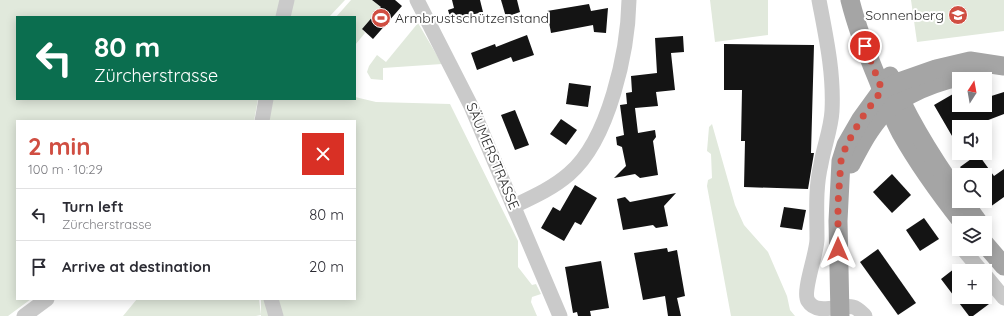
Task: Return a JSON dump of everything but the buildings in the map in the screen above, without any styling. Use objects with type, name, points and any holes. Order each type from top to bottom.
[{"type":"main road","points":[[850,0],[856,23],[891,96],[952,186]]},
{"type":"main road","points":[[863,0],[901,133],[945,201],[957,216]]},
{"type":"main road","points":[[839,312],[838,221],[841,180],[891,96],[955,64],[978,61],[1001,66]]},
{"type":"main road","points":[[992,250],[1004,266]]},
{"type":"street","points":[[283,16],[288,0]]},
{"type":"street","name":"SÄUMERSTRASSE","points":[[418,0],[459,79],[560,316]]},
{"type":"street","points":[[514,206],[552,187],[570,174],[593,144],[601,128],[613,94],[629,24],[629,0]]},
{"type":"street","points":[[818,0],[830,58],[833,84],[832,112],[817,188],[816,246],[814,264],[806,288],[806,296],[808,301],[820,309],[839,312],[854,307],[865,316]]},
{"type":"street","points":[[262,120],[266,100]]},
{"type":"street","points":[[969,256],[975,264]]},
{"type":"street","points":[[992,284],[1004,298]]},
{"type":"street","points":[[24,316],[46,300]]},
{"type":"street","points":[[272,300],[276,316]]},
{"type":"shaded area","points":[[0,0],[282,0],[278,16],[16,16],[16,100],[258,100],[254,120],[16,120],[16,300],[30,300],[8,316],[0,316]]},
{"type":"shaded area","points":[[293,0],[345,0],[330,16],[288,16]]},
{"type":"shaded area","points":[[351,0],[372,0],[381,7],[362,29],[365,33],[356,44],[356,16],[337,16]]},
{"type":"shaded area","points":[[710,0],[768,0],[768,35],[715,42]]},
{"type":"shaded area","name":"Sonnenberg","points":[[911,0],[1004,0],[1004,31],[917,42]]},
{"type":"shaded area","points":[[418,23],[442,64],[383,68],[383,80],[371,79],[367,72],[369,66],[377,55],[386,62]]},
{"type":"shaded area","points":[[356,97],[376,102],[450,104],[518,241],[518,267],[532,285],[536,284],[541,294],[532,297],[531,302],[537,316],[261,316],[261,300],[356,300],[356,120],[265,120],[270,100],[356,100]]},
{"type":"shaded area","points":[[712,124],[735,205],[744,225],[768,252],[787,296],[790,310],[795,316],[731,316],[707,186],[708,180],[712,178],[711,154],[707,151],[709,127]]},
{"type":"shaded area","points":[[136,300],[259,300],[261,315],[256,316],[123,316]]},
{"type":"place","name":"Sonnenberg","points":[[958,15]]},
{"type":"place","name":"Armbrustschützenstand","points":[[381,18]]},
{"type":"route","points":[[838,249],[838,203],[841,180],[841,161],[853,132],[875,98],[882,90],[865,46]]}]
